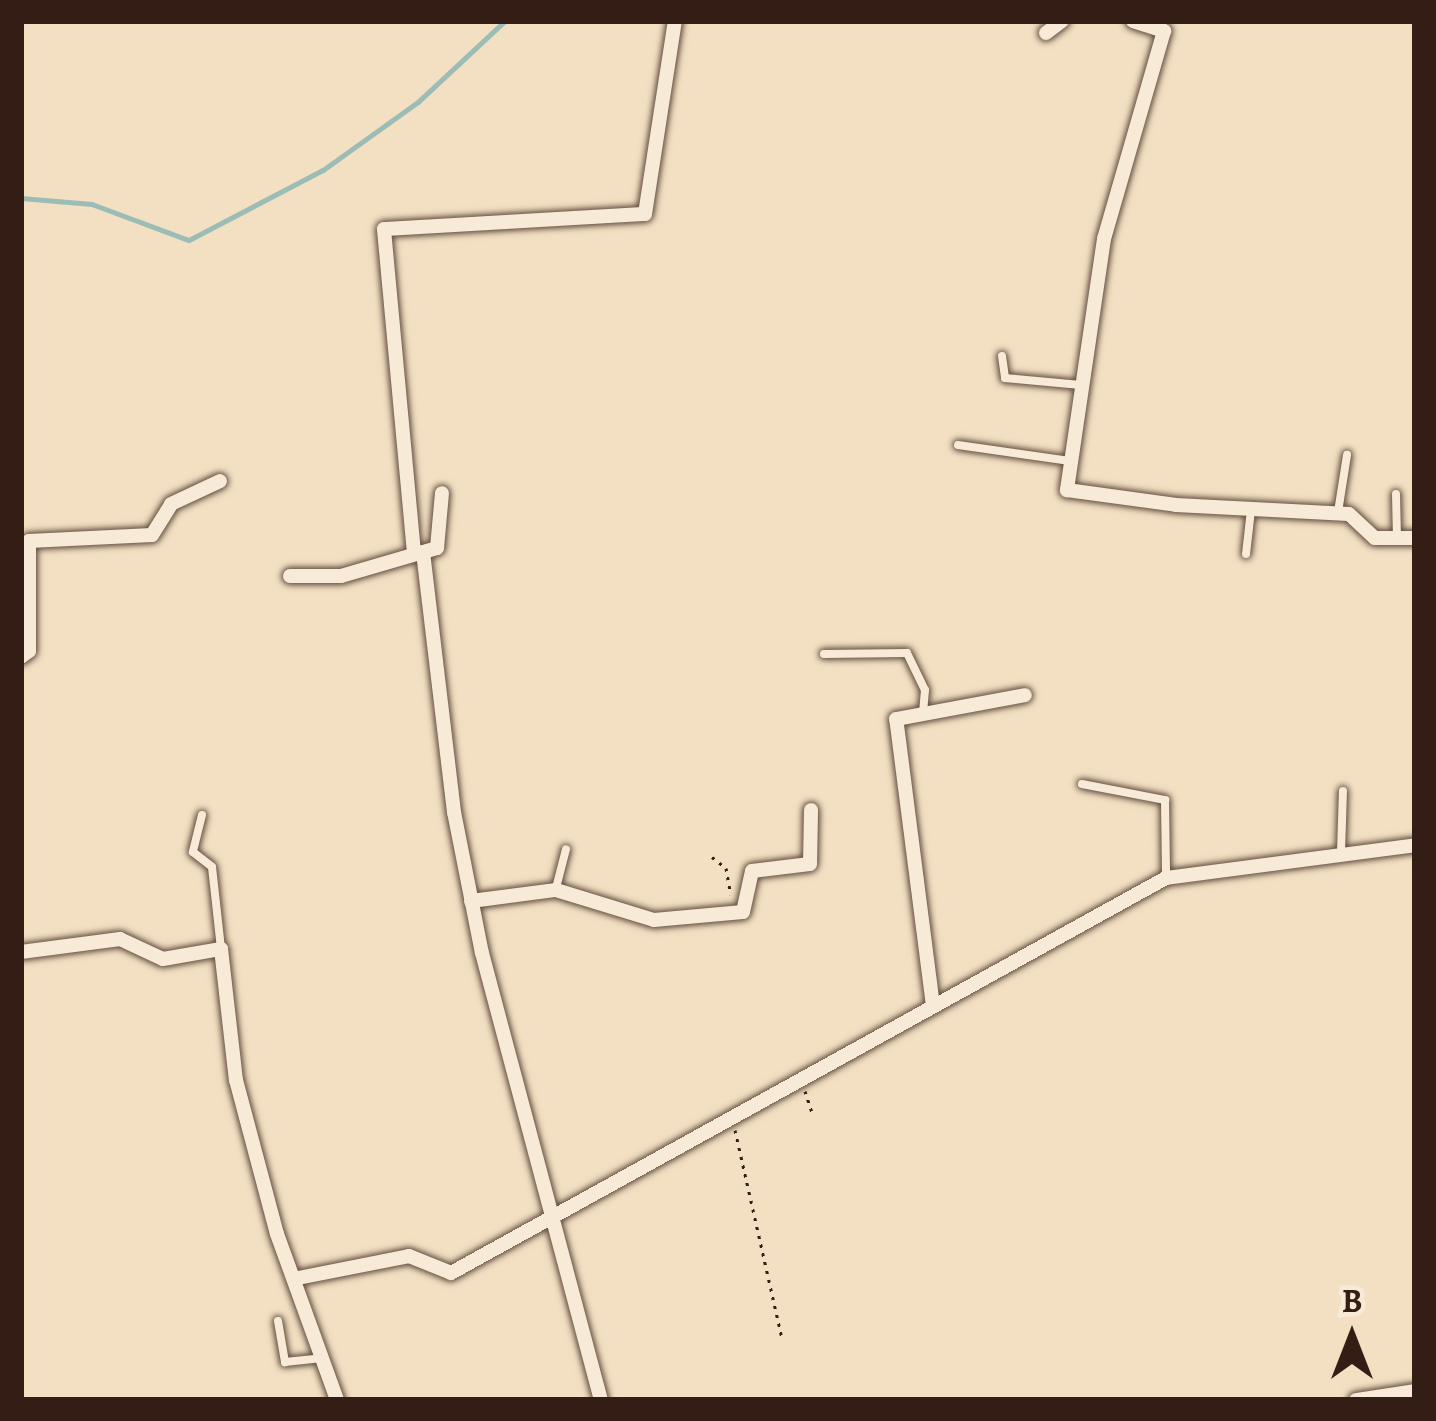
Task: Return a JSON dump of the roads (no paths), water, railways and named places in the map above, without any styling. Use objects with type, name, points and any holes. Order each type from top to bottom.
[{"type":"street","points":[[602,1400],[550,1227],[472,901],[418,552],[384,229],[645,214],[675,21]]},
{"type":"street","points":[[1046,33],[1062,21]]},
{"type":"street","points":[[1133,21],[1164,31],[1125,152],[1096,279],[1069,492],[1355,515],[1370,535],[1415,538]]},
{"type":"street","points":[[21,657],[29,651],[29,541],[152,535],[182,496],[220,481]]},
{"type":"street","points":[[290,576],[341,576],[442,541],[442,493]]},
{"type":"street","points":[[933,1006],[896,724],[923,712],[1025,694]]},
{"type":"street","points":[[472,901],[556,890],[654,920],[727,914],[750,907],[752,871],[810,864],[812,810]]},
{"type":"street","points":[[298,1278],[410,1256],[452,1273],[550,1227],[800,1078],[1166,878],[1415,845]]},
{"type":"street","points":[[21,952],[120,939],[163,959],[221,949],[236,1079],[277,1234],[298,1278],[338,1400]]},
{"type":"street","points":[[1356,1400],[1415,1391]]},
{"type":"lane","points":[[1002,356],[1005,378],[1081,385]]},
{"type":"lane","points":[[958,445],[1070,461]]},
{"type":"lane","points":[[1338,513],[1346,454]]},
{"type":"lane","points":[[1396,494],[1397,539]]},
{"type":"lane","points":[[1246,554],[1251,510]]},
{"type":"lane","points":[[824,654],[907,653],[925,690],[923,712]]},
{"type":"lane","points":[[1082,784],[1166,800],[1166,878]]},
{"type":"lane","points":[[1340,855],[1343,791]]},
{"type":"lane","points":[[202,815],[193,847],[212,867],[221,949]]},
{"type":"lane","points":[[556,890],[566,850]]},
{"type":"lane","points":[[278,1321],[285,1362],[324,1358]]},
{"type":"waterway","points":[[21,198],[92,204],[189,240],[323,170],[418,102],[505,21]]}]
